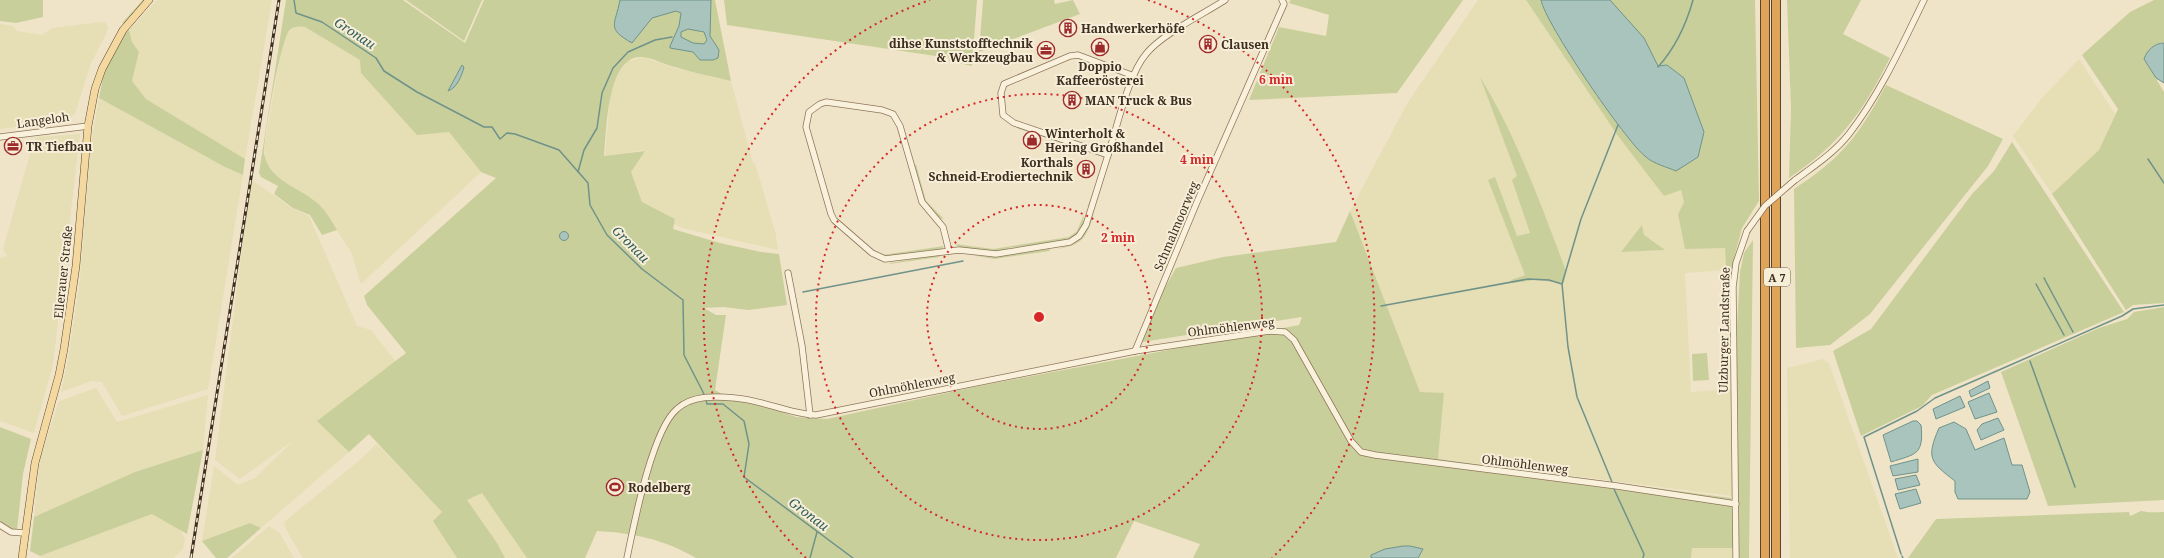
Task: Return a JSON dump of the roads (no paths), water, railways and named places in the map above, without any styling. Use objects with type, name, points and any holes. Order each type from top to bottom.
[{"type":"highway","name":"A 7","points":[[1765,0],[1765,558]]},
{"type":"highway","name":"A 7","points":[[1776,0],[1776,558]]},
{"type":"main road","name":"Ellerauer Straße","points":[[22,558],[31,478],[40,440],[59,375],[74,285],[88,126],[95,89],[111,50],[123,30],[149,0]]},
{"type":"street","points":[[949,251],[943,227],[922,202],[900,126],[893,114],[882,110],[832,102],[820,104],[809,112],[806,127],[828,208],[834,220],[872,253],[885,259],[893,260],[949,251],[966,250],[996,254],[1065,244],[1076,239],[1086,225],[1106,154],[1134,76],[1146,54],[1161,41],[1225,0]]},
{"type":"street","name":"Ulzburger Landstraße","points":[[1736,558],[1734,287],[1736,263],[1747,232],[1765,206],[1795,180],[1823,159],[1848,135],[1884,77],[1924,0]]},
{"type":"street","name":"Schmalmoorweg","points":[[1135,351],[1283,2]]},
{"type":"street","points":[[1106,154],[1014,123],[1003,115],[1001,93],[1004,84],[1014,78],[1070,56],[1078,56],[1134,76]]},
{"type":"street","name":"Langeloh","points":[[0,136],[88,126]]},
{"type":"street","points":[[627,558],[641,495],[662,430],[668,417],[677,408],[690,401],[707,397],[737,398],[810,415],[802,346],[788,273]]},
{"type":"street","name":"Ohlmöhlenweg","points":[[810,415],[904,398],[1135,351],[1269,331],[1285,332],[1294,340],[1351,441],[1361,452],[1374,456],[1617,486],[1736,504]]},
{"type":"street","points":[[0,525],[11,532],[25,533]]},
{"type":"water","points":[[620,0],[711,0],[710,36],[719,50],[718,58],[713,60],[700,60],[693,52],[670,48],[679,26],[681,13],[676,11],[652,18],[632,43],[618,34],[615,30],[614,26]],"holes":[[[688,29],[704,32],[707,40],[704,44],[693,43],[681,37],[681,32]]]},
{"type":"water","points":[[1541,0],[1610,0],[1644,38],[1658,66],[1667,65],[1684,78],[1704,132],[1698,157],[1676,171],[1649,159],[1636,147],[1605,107],[1571,56],[1556,32]]},
{"type":"water","points":[[2164,43],[2164,83],[2156,78],[2144,59],[2152,48],[2158,44]]},
{"type":"water","points":[[462,65],[464,67],[459,81],[448,91]]},
{"type":"water","points":[[564,231],[569,236],[564,241],[559,236]]},
{"type":"water","points":[[1988,381],[1990,388],[1971,397],[1969,391]]},
{"type":"water","points":[[1989,393],[1997,412],[1975,419],[1968,402]]},
{"type":"water","points":[[1960,396],[1965,407],[1936,419],[1933,409]]},
{"type":"water","points":[[1998,418],[2004,430],[1981,440],[1977,430],[1982,424]]},
{"type":"water","points":[[1913,421],[1917,421],[1921,425],[1922,435],[1919,448],[1912,455],[1891,462],[1883,435]]},
{"type":"water","points":[[1954,422],[1966,429],[1975,450],[2004,438],[2012,465],[2022,465],[2030,492],[2027,499],[1958,499],[1955,492],[1955,481],[1940,469],[1933,459],[1932,453],[1932,446],[1939,428]]},
{"type":"water","points":[[1918,459],[1918,472],[1893,476],[1890,466]]},
{"type":"water","points":[[1916,475],[1920,485],[1898,490],[1895,479]]},
{"type":"water","points":[[1916,489],[1921,503],[1900,509],[1895,494]]},
{"type":"water","points":[[1403,546],[1423,549],[1418,558],[1371,558],[1371,555],[1385,549]]},
{"type":"waterway","name":"Gronau","points":[[294,0],[296,13],[322,22],[376,58],[384,71],[417,92],[484,127],[492,127],[500,139],[507,133],[515,134],[559,150],[588,183],[590,205],[607,235],[642,269],[683,300],[684,355],[705,396]]},
{"type":"waterway","points":[[1658,67],[1670,52],[1680,35],[1693,0]]},
{"type":"waterway","points":[[578,172],[584,150],[597,128],[602,93],[613,68],[628,52],[655,40],[672,37]]},
{"type":"waterway","points":[[1612,482],[1577,397],[1568,347],[1562,284],[1581,219],[1618,125]]},
{"type":"waterway","points":[[2148,159],[2164,183]]},
{"type":"waterway","points":[[803,292],[963,261]]},
{"type":"waterway","points":[[2044,278],[2073,332]]},
{"type":"waterway","points":[[1381,306],[1528,279],[1549,280],[1562,284]]},
{"type":"waterway","points":[[2036,284],[2064,335]]},
{"type":"waterway","points":[[1901,554],[1864,437],[1917,411],[1935,398],[2122,316],[2133,309],[2164,305]]},
{"type":"waterway","points":[[2030,361],[2075,487]]},
{"type":"waterway","name":"Gronau","points":[[706,400],[707,404],[723,404],[744,421],[749,444],[744,477],[853,558]]},
{"type":"waterway","points":[[1614,489],[1644,554],[1643,558]]},
{"type":"waterway","points":[[810,558],[817,532]]},
{"type":"railway","points":[[191,558],[279,0]]},
{"type":"place","name":"Handwerkerhöfe","points":[[1068,28]]},
{"type":"place","name":"Clausen","points":[[1208,44]]},
{"type":"place","name":"Doppio Kaffeerösterei","points":[[1100,47]]},
{"type":"place","name":"dihse Kunststofftechnik & Werkzeugbau","points":[[1046,50]]},
{"type":"place","name":"MAN Truck & Bus","points":[[1072,100]]},
{"type":"place","name":"Winterholt & Hering Großhandel","points":[[1032,140]]},
{"type":"place","name":"TR Tiefbau","points":[[13,146]]},
{"type":"place","name":"Korthals Schneid-Erodiertechnik","points":[[1086,169]]},
{"type":"place","name":"Rodelberg","points":[[615,487]]}]
